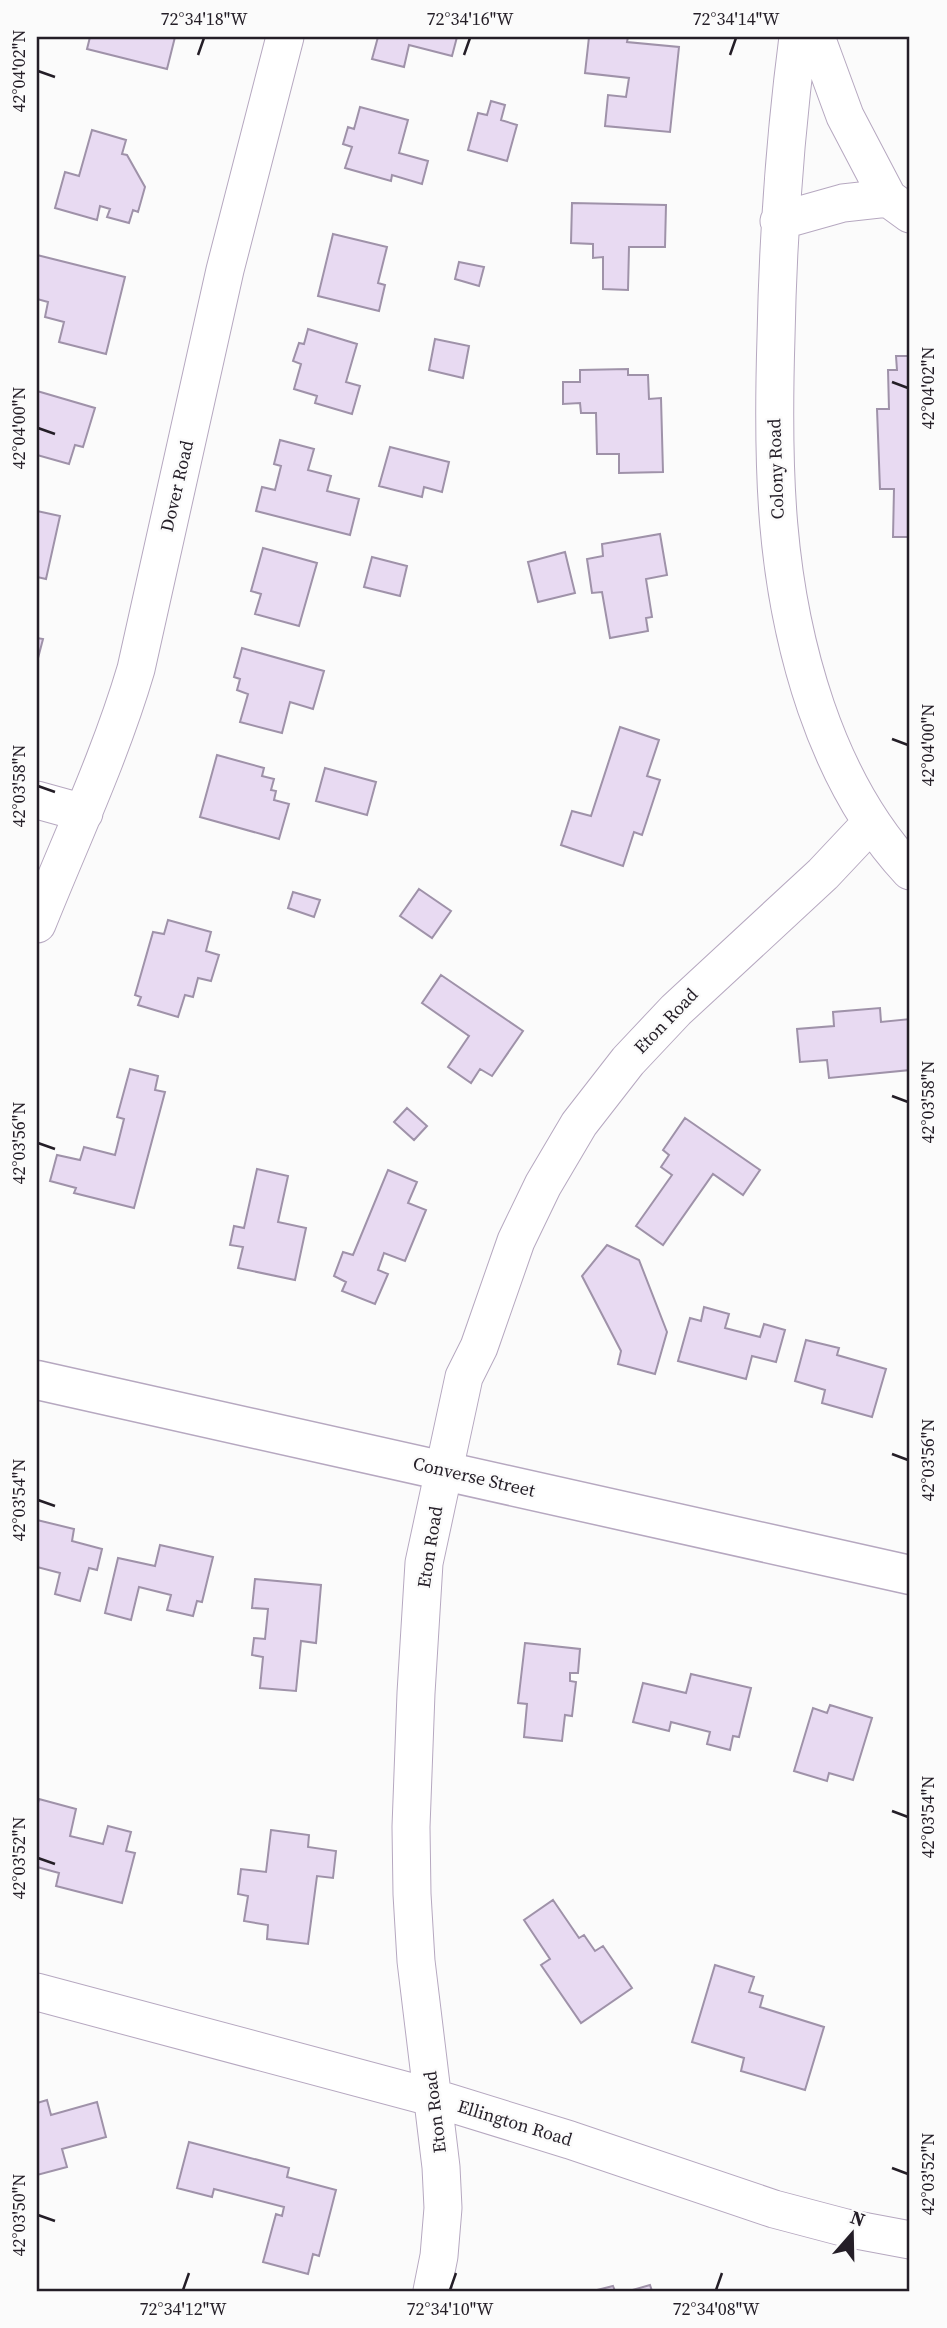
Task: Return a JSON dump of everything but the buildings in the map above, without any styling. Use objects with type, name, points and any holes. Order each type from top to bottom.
[{"type":"main road","name":"Converse Street","points":[[37,1380],[910,1575]]},
{"type":"street","name":"Dover Road","points":[[37,924],[84,813],[136,669],[225,270],[285,37]]},
{"type":"street","name":"Colony Road","points":[[798,37],[779,221],[774,462],[780,551],[786,595],[809,686],[826,735],[852,792],[892,852],[910,871]]},
{"type":"street","points":[[816,37],[845,116],[899,206]]},
{"type":"street","points":[[779,221],[843,203],[899,206]]},
{"type":"street","points":[[37,800],[84,813]]},
{"type":"street","name":"Eton Road","points":[[432,2291],[439,2256],[443,2208],[434,2098],[416,1961],[411,1827],[424,1563],[464,1377],[480,1347],[503,1276],[542,1185],[579,1124],[628,1061],[676,1010],[823,874],[871,822]]},
{"type":"street","name":"Ellington Road","points":[[37,1992],[434,2098],[546,2132],[774,2209],[846,2228],[910,2240]]}]
